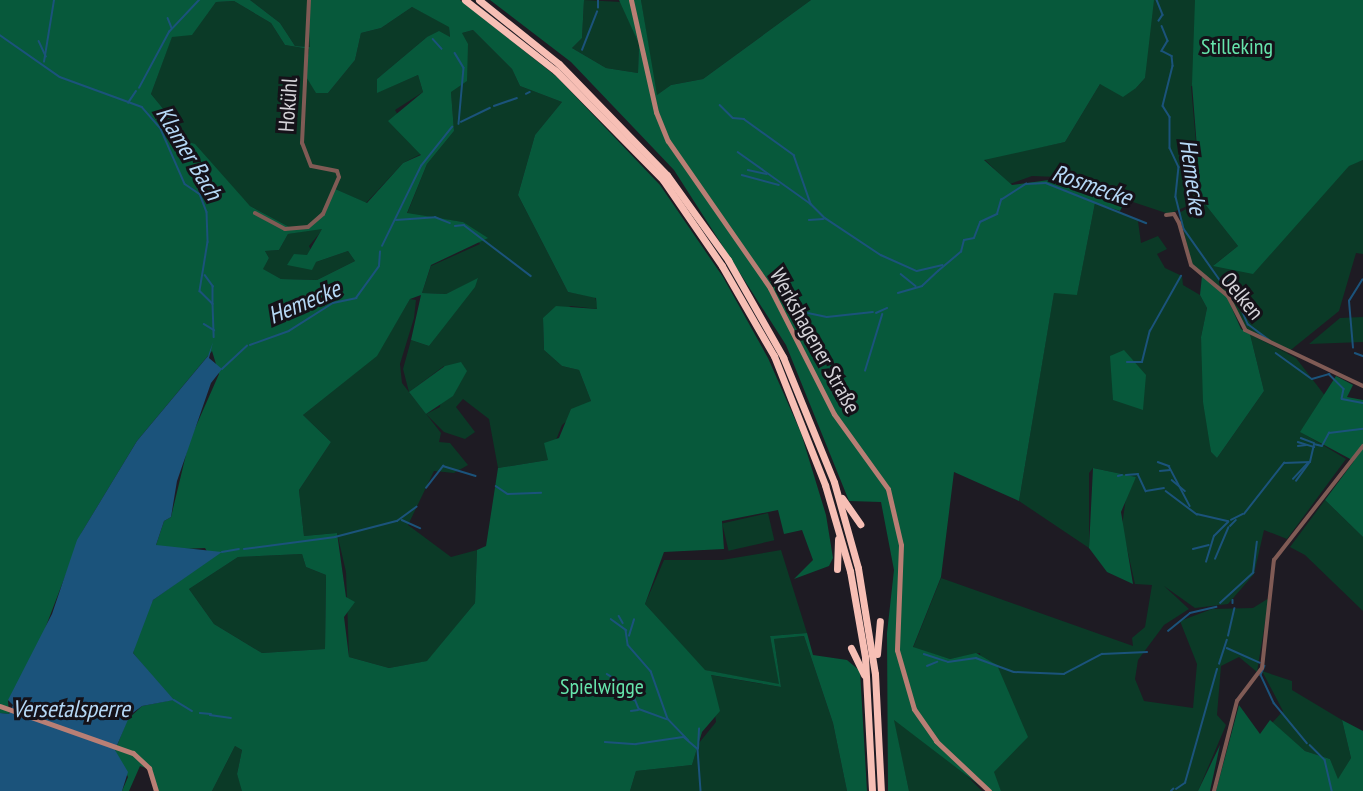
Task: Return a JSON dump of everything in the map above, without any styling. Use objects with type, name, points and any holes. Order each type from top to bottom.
[{"type":"highway","points":[[465,0],[556,71],[663,180],[693,223],[774,356],[835,516],[860,621],[868,692],[872,791]]},
{"type":"highway","points":[[479,0],[596,99],[699,217],[783,357],[834,482],[858,568],[875,674],[881,791]]},
{"type":"highway","points":[[834,482],[860,524]]},
{"type":"highway","points":[[835,516],[837,569]]},
{"type":"highway","points":[[875,674],[880,621]]},
{"type":"highway","points":[[851,648],[868,692]]},
{"type":"main road","name":"Werkshagener Straße","points":[[631,0],[656,112],[668,141],[770,288],[834,414],[888,489],[901,545],[897,641],[907,693],[936,741],[989,791]]},
{"type":"main road","points":[[0,706],[116,747],[145,764],[156,791]]},
{"type":"street","name":"Hokühl","points":[[255,213],[285,229],[308,227],[323,214],[339,177],[337,171],[310,166],[302,143],[309,0]]},
{"type":"street","name":"Oelken","points":[[1166,215],[1174,214],[1179,223],[1191,266],[1228,296],[1242,328],[1363,386]]},
{"type":"street","points":[[1214,791],[1237,701],[1262,668],[1274,560],[1363,446]]},
{"type":"green space","name":"Spielwigge","points":[[0,0],[250,0],[280,23],[295,46],[310,47],[307,0],[460,0],[557,77],[660,185],[723,277],[768,358],[801,433],[826,515],[833,558],[829,566],[794,579],[813,560],[802,530],[784,534],[778,510],[722,521],[724,549],[664,552],[645,604],[705,670],[779,684],[770,636],[807,633],[813,655],[847,660],[860,671],[867,791],[847,791],[833,723],[804,636],[774,639],[781,687],[711,675],[720,711],[702,732],[692,765],[636,771],[630,791],[242,791],[237,774],[242,750],[235,746],[212,791],[158,791],[152,770],[140,766],[129,791],[122,791],[128,777],[115,751],[127,720],[142,706],[172,700],[133,653],[143,616],[153,600],[211,558],[205,548],[162,550],[156,545],[164,521],[171,517],[189,442],[219,374],[212,351],[137,441],[82,532],[38,647],[8,701],[9,714],[0,713]],"holes":[[[234,1],[271,23],[285,45],[309,49],[305,75],[316,93],[328,93],[355,60],[361,33],[381,28],[412,7],[449,27],[450,37],[439,31],[427,37],[377,79],[377,93],[418,75],[423,92],[388,121],[421,155],[403,163],[367,203],[333,188],[321,213],[307,226],[293,229],[250,206],[195,144],[179,139],[174,122],[151,94],[172,37],[192,35],[216,2]],[[473,30],[512,69],[520,86],[562,102],[535,135],[518,195],[568,292],[596,298],[597,309],[556,306],[543,318],[544,350],[562,366],[579,370],[591,401],[571,409],[559,438],[544,443],[548,460],[498,468],[486,546],[477,550],[475,603],[427,661],[389,668],[349,657],[344,617],[355,602],[346,597],[337,533],[304,536],[299,490],[331,442],[303,415],[377,356],[410,299],[421,295],[411,340],[429,346],[475,287],[478,278],[446,294],[422,293],[431,265],[488,238],[463,222],[407,213],[427,164],[454,131],[451,92],[467,81],[468,44],[462,33]],[[322,229],[307,255],[294,254],[287,265],[312,270],[316,262],[348,251],[355,261],[317,280],[281,279],[263,269],[269,258],[265,251],[279,250],[288,234]],[[302,554],[306,567],[326,575],[325,649],[262,653],[214,624],[189,589],[238,557]]]},
{"type":"green space","points":[[250,0],[307,0],[311,47],[295,46],[280,23]]},
{"type":"green space","points":[[490,0],[584,0],[582,38],[572,48],[606,68],[638,73],[639,44],[619,0],[641,0],[657,95],[671,85],[703,79],[811,0],[1154,0],[1145,78],[1136,88],[1123,97],[1100,84],[1065,142],[984,160],[1012,185],[1056,179],[1126,199],[1120,211],[1095,203],[1077,295],[1054,293],[1019,501],[954,472],[941,577],[913,647],[950,659],[976,653],[997,665],[1028,737],[994,772],[1001,791],[987,791],[894,720],[909,791],[888,791],[887,633],[894,570],[881,502],[849,501],[786,345],[674,170],[571,62]]},
{"type":"green space","points":[[584,0],[621,2],[639,44],[638,73],[606,68],[572,48],[582,38]]},
{"type":"green space","points":[[641,0],[811,0],[703,79],[671,85],[656,96]]},
{"type":"green space","name":"Stilleking","points":[[1148,0],[1321,0],[1281,100],[1191,86],[1201,200],[1169,214],[1058,177],[1032,176],[1010,184],[984,159],[1065,142],[1100,84],[1136,88],[1145,78]]},
{"type":"green space","name":"Stilleking","points":[[1195,0],[1363,0],[1363,160],[1349,166],[1253,274],[1213,266],[1238,246],[1201,199],[1192,84]]},
{"type":"green space","points":[[234,1],[271,23],[285,45],[309,49],[305,74],[328,93],[355,60],[361,33],[381,28],[412,7],[449,26],[450,38],[427,37],[377,79],[378,92],[418,75],[423,92],[395,110],[421,154],[403,163],[366,203],[333,188],[321,213],[307,226],[293,229],[250,206],[179,139],[174,122],[151,94],[172,36],[192,34],[216,2]]},
{"type":"green space","points":[[473,30],[512,69],[520,86],[562,102],[535,135],[518,195],[568,292],[595,297],[598,309],[571,306],[543,319],[544,350],[562,366],[579,370],[591,401],[562,425],[548,460],[498,468],[489,419],[463,399],[456,407],[475,432],[465,439],[444,432],[426,414],[440,407],[444,366],[409,392],[403,369],[411,340],[429,346],[478,279],[446,294],[422,293],[431,266],[480,244],[463,222],[407,214],[427,164],[454,131],[451,92],[462,33]]},
{"type":"green space","points":[[1363,160],[1363,254],[1356,253],[1339,311],[1287,353],[1245,329],[1229,295],[1192,264],[1179,213],[1202,200],[1238,246],[1214,265],[1306,212],[1349,165]]},
{"type":"green space","points":[[1095,203],[1138,221],[1141,243],[1158,236],[1167,249],[1157,254],[1165,268],[1182,276],[1183,285],[1200,295],[1207,308],[1201,337],[1211,452],[1217,458],[1264,391],[1250,334],[1296,358],[1326,397],[1301,432],[1346,459],[1287,539],[1264,530],[1254,574],[1228,604],[1195,608],[1164,586],[1189,609],[1164,625],[1138,660],[1135,679],[1144,701],[1193,708],[1197,664],[1180,621],[1212,609],[1253,608],[1269,598],[1257,672],[1239,657],[1221,666],[1217,715],[1226,725],[1198,791],[1001,791],[993,772],[980,653],[950,659],[913,648],[941,578],[1133,646],[1132,638],[1145,627],[1152,585],[1135,584],[1122,526],[1127,490],[1136,477],[1093,468],[1089,473],[1089,548],[1019,501],[1054,292],[1077,294]]},
{"type":"green space","points":[[323,229],[309,246],[316,262],[348,251],[355,261],[317,280],[281,279],[262,269],[269,258],[265,251],[279,250],[288,234]]},
{"type":"green space","points":[[1202,276],[1227,297],[1241,329],[1250,334],[1264,391],[1217,458],[1211,452],[1203,402],[1201,337],[1207,308],[1200,295]]},
{"type":"green space","points":[[410,299],[416,300],[414,318],[400,364],[402,383],[441,433],[439,442],[450,443],[468,465],[454,473],[434,471],[408,525],[451,557],[477,550],[475,603],[428,661],[389,668],[349,657],[346,572],[337,533],[304,536],[299,490],[331,442],[303,415],[376,356]]},
{"type":"green space","points":[[1363,317],[1363,342],[1309,344],[1340,318]]},
{"type":"green space","points":[[1124,350],[1146,375],[1143,410],[1113,400],[1110,356]]},
{"type":"green space","points":[[461,362],[467,371],[453,396],[426,414],[409,392],[445,366]]},
{"type":"green space","points":[[1336,376],[1353,385],[1347,397],[1363,400],[1363,537],[1325,500],[1354,461],[1300,432]]},
{"type":"green space","points":[[1093,468],[1136,477],[1121,512],[1133,584],[1107,572],[1089,548]]},
{"type":"green space","points":[[1325,500],[1363,537],[1363,611],[1305,555],[1290,547]]},
{"type":"green space","points":[[768,513],[774,540],[729,551],[722,524]]},
{"type":"green space","points":[[781,550],[807,633],[770,636],[780,685],[704,670],[645,604],[664,560],[722,560]]},
{"type":"green space","points":[[302,554],[306,567],[326,575],[325,649],[262,653],[214,624],[189,589],[238,557]]},
{"type":"green space","points":[[804,636],[833,723],[847,791],[630,791],[636,771],[692,765],[704,723],[699,743],[716,722],[710,675],[781,687],[774,639]]},
{"type":"green space","points":[[1262,671],[1292,681],[1292,690],[1342,720],[1351,758],[1338,780],[1330,759],[1305,751],[1272,723],[1283,711]]},
{"type":"green space","points":[[1239,705],[1260,734],[1270,720],[1305,751],[1330,759],[1338,779],[1351,758],[1342,720],[1363,731],[1363,791],[1216,791]]},
{"type":"green space","points":[[893,719],[958,767],[982,791],[909,791]]},
{"type":"green space","points":[[1220,745],[1210,791],[1198,791]]},
{"type":"green space","points":[[235,746],[242,750],[237,774],[243,791],[212,791]]},
{"type":"water","name":"Versetalsperre","points":[[213,342],[209,358],[222,369],[211,383],[177,481],[171,517],[164,521],[156,545],[222,552],[153,600],[133,653],[174,700],[142,706],[130,715],[115,750],[128,772],[122,791],[0,791],[0,713],[9,714],[13,705],[8,700],[52,614],[77,540],[137,441],[208,356]]},
{"type":"waterway","points":[[44,62],[54,0]]},
{"type":"waterway","points":[[139,88],[169,32],[199,0]]},
{"type":"waterway","points":[[598,0],[598,8]]},
{"type":"waterway","name":"Hemecke","points":[[1157,0],[1163,15],[1159,21]]},
{"type":"waterway","points":[[582,50],[597,12]]},
{"type":"waterway","points":[[168,18],[172,28]]},
{"type":"waterway","name":"Hemecke","points":[[1162,26],[1168,41],[1162,51],[1172,56],[1173,66],[1163,106],[1170,117],[1170,148],[1179,167],[1176,197],[1184,229],[1220,280],[1230,282],[1248,324],[1269,340]]},
{"type":"waterway","name":"Klamer Bach","points":[[0,35],[60,77],[142,107],[161,129],[185,184],[200,194],[207,212],[208,242],[200,291],[213,304],[214,337]]},
{"type":"waterway","name":"Hemecke","points":[[433,39],[442,49]]},
{"type":"waterway","points":[[39,41],[46,56]]},
{"type":"waterway","name":"Hemecke","points":[[455,53],[464,68],[459,124]]},
{"type":"waterway","points":[[128,103],[136,91]]},
{"type":"waterway","points":[[526,94],[530,92]]},
{"type":"waterway","points":[[494,106],[517,98]]},
{"type":"waterway","points":[[720,105],[733,118],[744,119],[794,155],[811,204],[825,218],[881,255],[917,271],[942,265]]},
{"type":"waterway","points":[[461,122],[490,108]]},
{"type":"waterway","name":"Hemecke","points":[[382,246],[421,166],[452,127]]},
{"type":"waterway","points":[[738,152],[811,204]]},
{"type":"waterway","points":[[748,170],[767,174]]},
{"type":"waterway","points":[[742,175],[779,185]]},
{"type":"waterway","name":"Rosmecke","points":[[898,293],[922,286],[961,252],[964,240],[974,238],[980,222],[997,214],[1001,200],[1026,184],[1046,183],[1146,223]]},
{"type":"waterway","points":[[396,220],[435,217],[450,223]]},
{"type":"waterway","points":[[809,220],[823,219]]},
{"type":"waterway","points":[[455,226],[464,225],[531,276]]},
{"type":"waterway","name":"Hemecke","points":[[250,345],[289,331],[333,303],[356,298],[379,266],[380,252]]},
{"type":"waterway","points":[[901,274],[916,286]]},
{"type":"waterway","points":[[205,275],[213,286],[213,304]]},
{"type":"waterway","points":[[1127,362],[1142,362],[1150,331],[1181,276]]},
{"type":"waterway","points":[[1353,348],[1349,301],[1362,280]]},
{"type":"waterway","name":"Rosmecke","points":[[876,313],[887,308]]},
{"type":"waterway","name":"Rosmecke","points":[[808,313],[827,317],[873,312]]},
{"type":"waterway","points":[[865,371],[882,315]]},
{"type":"waterway","points":[[204,324],[214,330]]},
{"type":"waterway","name":"Hemecke","points":[[222,369],[247,346]]},
{"type":"waterway","name":"Hemecke","points":[[1276,353],[1312,379],[1329,374],[1344,389],[1342,399],[1363,403]]},
{"type":"waterway","points":[[1355,353],[1363,356]]},
{"type":"waterway","points":[[1244,514],[1284,463],[1310,462],[1314,444],[1322,446],[1329,433],[1363,429]]},
{"type":"waterway","points":[[1301,438],[1314,443]]},
{"type":"waterway","points":[[1298,442],[1314,447]]},
{"type":"waterway","points":[[1298,446],[1306,445]]},
{"type":"waterway","points":[[1158,462],[1169,466],[1190,506]]},
{"type":"waterway","points":[[1293,479],[1308,463]]},
{"type":"waterway","points":[[1296,481],[1309,463]]},
{"type":"waterway","points":[[426,488],[443,466],[475,476]]},
{"type":"waterway","points":[[1160,471],[1170,470]]},
{"type":"waterway","points":[[1126,475],[1138,474],[1146,491],[1164,488]]},
{"type":"waterway","points":[[1118,476],[1122,475]]},
{"type":"waterway","points":[[1172,480],[1185,491]]},
{"type":"waterway","points":[[496,486],[508,494],[541,493]]},
{"type":"waterway","points":[[1166,491],[1197,514],[1228,521]]},
{"type":"waterway","points":[[244,549],[335,537],[397,521],[416,507]]},
{"type":"waterway","points":[[1231,520],[1243,514]]},
{"type":"waterway","points":[[402,520],[420,528]]},
{"type":"waterway","points":[[1230,526],[1236,520]]},
{"type":"waterway","points":[[1206,562],[1214,536],[1228,522]]},
{"type":"waterway","points":[[1215,559],[1228,528]]},
{"type":"waterway","points":[[1220,603],[1253,573],[1257,542]]},
{"type":"waterway","points":[[1193,549],[1209,545]]},
{"type":"waterway","points":[[222,552],[239,549]]},
{"type":"waterway","points":[[1168,631],[1190,613],[1216,607]]},
{"type":"waterway","points":[[1228,636],[1234,609]]},
{"type":"waterway","points":[[619,616],[623,623]]},
{"type":"waterway","points":[[611,619],[626,630],[628,645],[651,671],[668,719],[688,740]]},
{"type":"waterway","points":[[629,636],[634,620]]},
{"type":"waterway","points":[[1219,664],[1227,640]]},
{"type":"waterway","points":[[1227,648],[1260,663]]},
{"type":"waterway","points":[[924,654],[948,662],[976,658],[1014,672],[1064,674],[1102,654],[1147,652]]},
{"type":"waterway","points":[[927,666],[937,662]]},
{"type":"waterway","points":[[1265,666],[1261,675],[1274,703],[1307,743]]},
{"type":"waterway","points":[[1176,789],[1185,783],[1217,669]]},
{"type":"waterway","points":[[607,674],[631,689],[639,709],[666,719]]},
{"type":"waterway","points":[[605,690],[634,700]]},
{"type":"waterway","points":[[174,700],[192,711]]},
{"type":"waterway","points":[[631,711],[638,710]]},
{"type":"waterway","points":[[200,713],[211,714]]},
{"type":"waterway","points":[[210,715],[231,718]]},
{"type":"waterway","points":[[698,749],[699,729]]},
{"type":"waterway","points":[[605,742],[636,744],[684,737],[698,749],[701,791]]},
{"type":"waterway","points":[[1310,745],[1325,760],[1332,791]]}]
